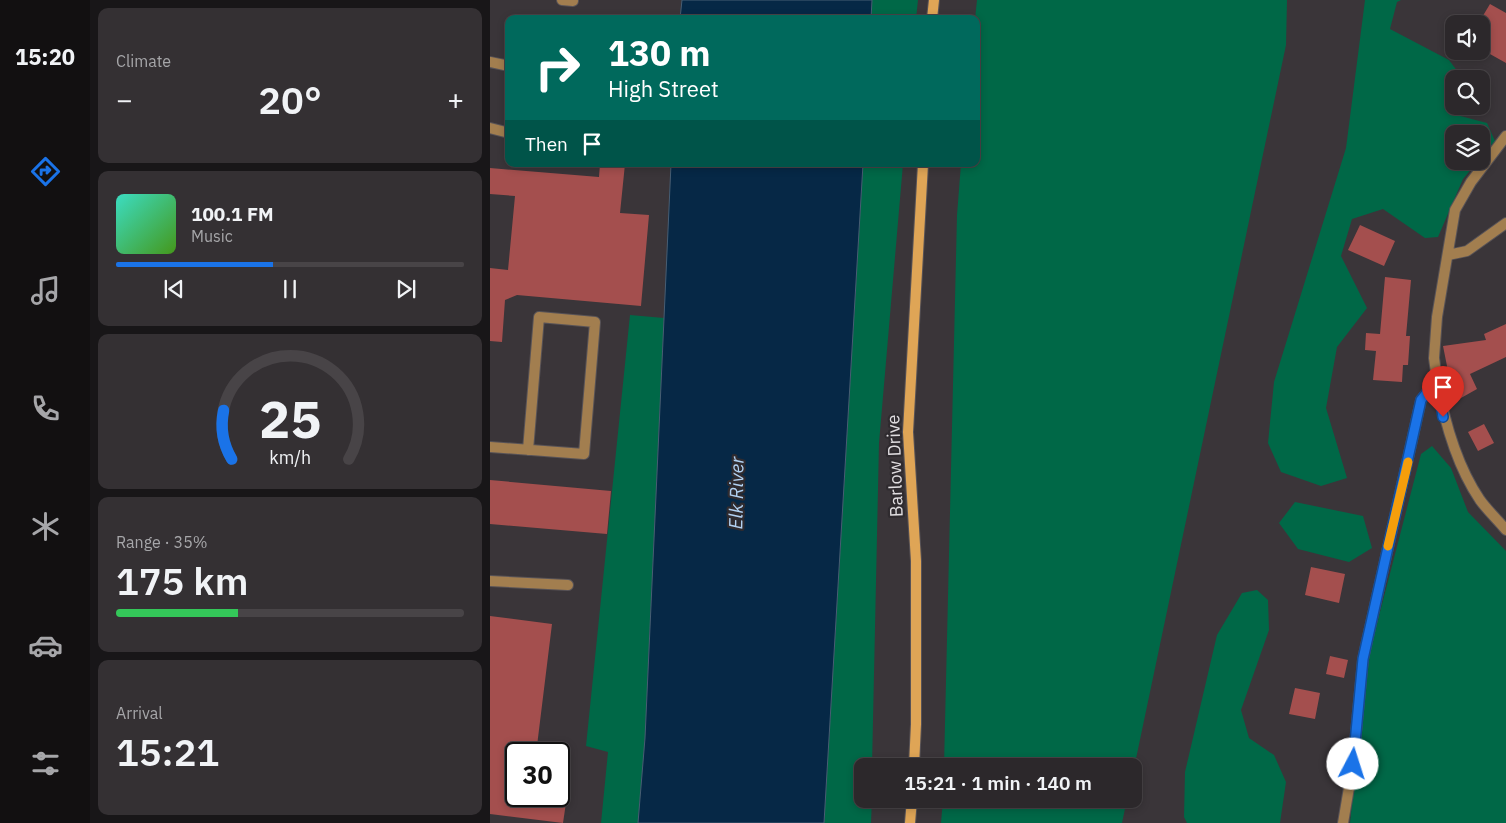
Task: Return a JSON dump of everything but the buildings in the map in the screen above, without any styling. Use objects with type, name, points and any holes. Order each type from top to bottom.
[{"type":"street","points":[[932,15],[934,0]]},
{"type":"street","points":[[490,62],[505,65]]},
{"type":"street","points":[[490,128],[505,132]]},
{"type":"street","points":[[1506,136],[1471,182],[1455,210],[1437,317],[1434,358],[1443,417],[1461,463],[1480,500],[1506,530]]},
{"type":"street","name":"Barlow Drive","points":[[914,758],[916,560],[908,432],[923,167]]},
{"type":"street","points":[[1448,255],[1467,251],[1506,223]]},
{"type":"street","points":[[490,447],[528,450],[584,454],[594,322],[539,317],[528,450]]},
{"type":"street","points":[[1343,823],[1353,764],[1363,659],[1421,400],[1437,380]]},
{"type":"street","points":[[490,580],[568,585]]},
{"type":"street","points":[[910,823],[911,808]]},
{"type":"green space","points":[[872,0],[918,0],[916,15],[871,15]]},
{"type":"green space","points":[[977,0],[1287,0],[1286,45],[1136,758],[944,758],[957,215],[961,167],[980,167],[980,15],[975,15]]},
{"type":"green space","points":[[1365,0],[1401,0],[1397,2],[1390,29],[1445,58],[1445,60],[1449,60],[1456,70],[1445,70],[1445,115],[1457,115],[1487,123],[1488,125],[1445,125],[1445,170],[1470,170],[1463,179],[1438,237],[1425,238],[1383,209],[1352,219],[1341,256],[1367,308],[1337,347],[1326,408],[1347,478],[1321,486],[1281,472],[1268,443],[1274,382],[1346,148]]},
{"type":"green space","points":[[1490,130],[1495,141],[1490,147]]},
{"type":"green space","points":[[863,167],[903,167],[879,443],[872,758],[854,758],[854,808],[872,808],[871,823],[824,823]]},
{"type":"green space","points":[[630,315],[664,318],[645,738],[638,823],[601,823],[608,752],[586,746]]},
{"type":"green space","points":[[1432,446],[1451,468],[1468,512],[1506,551],[1506,823],[1350,823],[1367,662],[1421,454]]},
{"type":"green space","points":[[1295,502],[1363,516],[1372,548],[1349,562],[1298,549],[1279,523]]},
{"type":"green space","points":[[1257,590],[1268,600],[1269,630],[1241,710],[1249,738],[1274,755],[1286,782],[1280,823],[1187,823],[1184,817],[1185,772],[1217,635],[1242,593]]},
{"type":"green space","points":[[942,808],[1125,808],[1122,823],[941,823]]},
{"type":"water","points":[[682,0],[872,0],[871,15],[680,15]]},
{"type":"water","name":"Elk River","points":[[671,167],[863,167],[824,823],[638,823],[645,738]]},
{"type":"slow traffic","points":[[1388,546],[1408,462]]},
{"type":"route","points":[[1353,764],[1363,659],[1421,400],[1437,380],[1443,417]]}]
